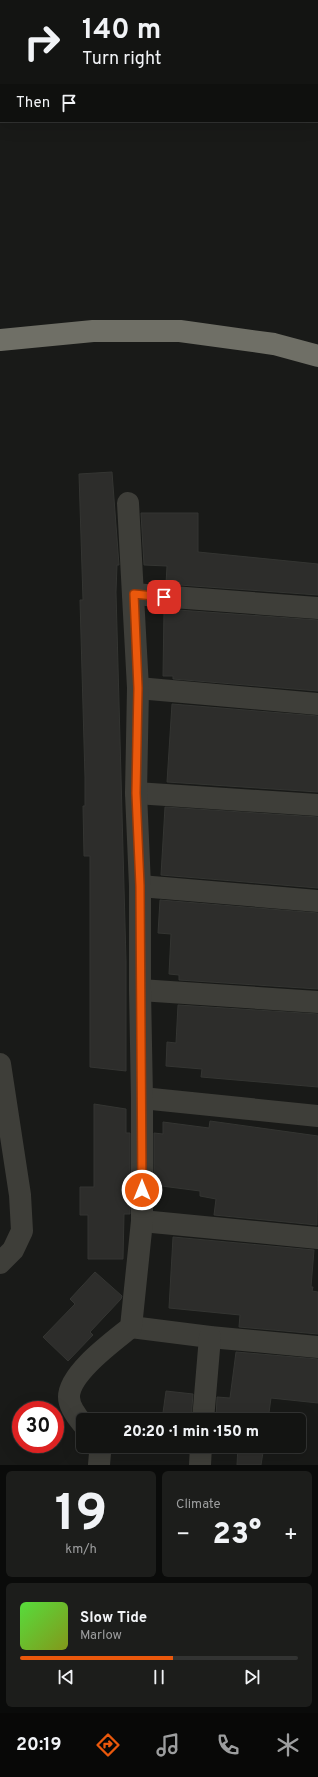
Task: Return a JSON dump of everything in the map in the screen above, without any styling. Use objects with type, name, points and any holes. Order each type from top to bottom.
[{"type":"highway","points":[[0,340],[93,331],[180,331],[274,344],[318,356]]},
{"type":"street","points":[[76,1414],[69,1398],[71,1388],[88,1363],[131,1327],[142,1221],[140,886],[136,793],[138,688],[128,503]]},
{"type":"street","points":[[134,594],[318,608]]},
{"type":"street","points":[[138,688],[318,704]]},
{"type":"street","points":[[136,793],[318,805]]},
{"type":"street","points":[[140,886],[318,900]]},
{"type":"street","points":[[140,990],[318,1002]]},
{"type":"street","points":[[0,1064],[20,1195],[22,1231],[13,1250],[0,1263]]},
{"type":"street","points":[[142,1098],[318,1116]]},
{"type":"street","points":[[142,1221],[318,1238]]},
{"type":"street","points":[[131,1327],[210,1337],[318,1347]]},
{"type":"street","points":[[204,1413],[210,1337]]},
{"type":"street","points":[[99,1465],[100,1453]]},
{"type":"street","points":[[200,1465],[201,1453]]},
{"type":"building","points":[[112,472],[119,565],[117,565],[116,592],[126,961],[126,1071],[90,1067],[90,856],[84,856],[83,806],[85,806],[85,778],[80,600],[83,600],[79,474]]},
{"type":"building","points":[[141,513],[198,513],[198,552],[318,564],[318,595],[166,584],[167,566],[144,565]]},
{"type":"building","points":[[164,609],[318,620],[318,691],[173,679],[173,676],[163,676]]},
{"type":"building","points":[[172,704],[318,716],[318,792],[167,782]]},
{"type":"building","points":[[165,807],[318,817],[318,888],[161,875]]},
{"type":"building","points":[[160,900],[318,913],[318,989],[179,980],[179,975],[169,974],[171,934],[158,933]]},
{"type":"building","points":[[178,1005],[318,1014],[318,1087],[201,1077],[202,1069],[166,1066],[167,1042],[176,1043]]},
{"type":"building","points":[[94,1104],[126,1109],[126,1133],[130,1133],[130,1214],[124,1214],[123,1259],[88,1259],[88,1215],[80,1215],[80,1187],[94,1187]]},
{"type":"building","points":[[210,1121],[318,1136],[317,1225],[214,1215],[216,1199],[200,1196],[200,1191],[154,1185],[154,1133],[163,1134],[163,1122],[209,1128]]},
{"type":"building","points":[[173,1237],[314,1250],[311,1287],[313,1287],[312,1291],[318,1292],[318,1334],[239,1327],[240,1315],[169,1308]]},
{"type":"building","points":[[95,1272],[122,1296],[121,1299],[90,1332],[93,1335],[68,1361],[43,1337],[75,1304],[70,1299]]},
{"type":"building","points":[[236,1352],[318,1359],[318,1403],[271,1398],[269,1413],[216,1413],[217,1397],[230,1398]]},
{"type":"building","points":[[166,1391],[193,1394],[192,1413],[163,1413]]},
{"type":"building","points":[[238,1453],[263,1453],[261,1465],[237,1465]]},
{"type":"route","points":[[142,1190],[140,886],[136,793],[138,688],[134,594],[164,597]]}]
